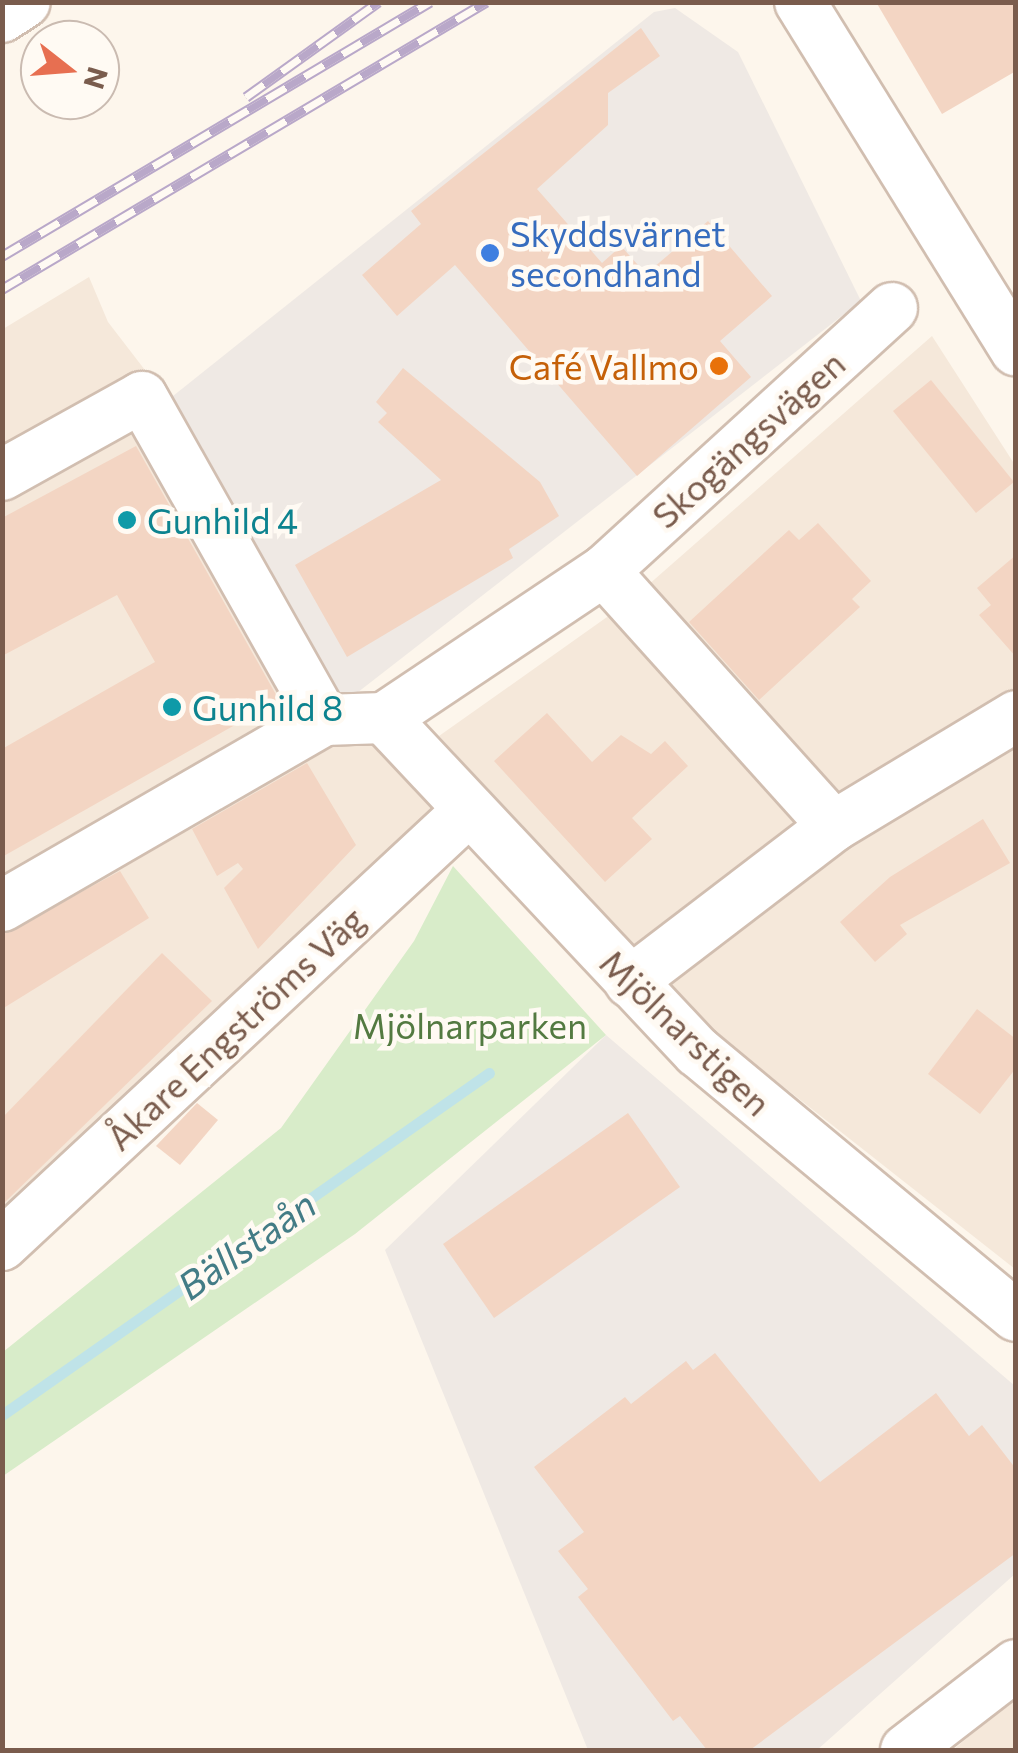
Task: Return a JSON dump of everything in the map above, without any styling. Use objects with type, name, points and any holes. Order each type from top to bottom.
[{"type":"street","points":[[2,17],[25,2]]},
{"type":"street","points":[[800,2],[1016,351]]},
{"type":"street","name":"Skogängsvägen","points":[[384,718],[604,571],[892,308]]},
{"type":"street","points":[[2,476],[142,396],[324,720]]},
{"type":"street","points":[[604,571],[834,826]]},
{"type":"street","points":[[630,982],[834,826],[1016,716]]},
{"type":"street","points":[[2,906],[324,720],[384,718]]},
{"type":"street","name":"Mjölnarstigen","points":[[384,718],[466,812],[698,1052],[1016,1316]]},
{"type":"street","name":"Åkare Engströms Väg","points":[[2,1245],[466,812]]},
{"type":"street","points":[[931,1743],[1016,1665]]},
{"type":"shaded area","points":[[675,8],[738,52],[861,301],[344,703],[168,400],[654,12]]},
{"type":"shaded area","points":[[89,277],[108,322],[168,400],[344,703],[384,718],[467,812],[3,1245],[3,329]]},
{"type":"shaded area","points":[[932,336],[1015,465],[1015,1269],[714,1032],[439,736],[631,600]]},
{"type":"shaded area","points":[[606,1035],[1015,1386],[1015,1574],[817,1750],[588,1750],[385,1250]]},
{"type":"shaded area","points":[[1015,1697],[1015,1750],[953,1750]]},
{"type":"green space","name":"Mjölnarparken","points":[[453,866],[606,1035],[355,1234],[3,1476],[3,1352],[281,1128],[414,941]]},
{"type":"building","points":[[876,2],[1016,2],[1016,71],[942,114]]},
{"type":"building","name":"Skyddsvärnet secondhand","points":[[641,28],[660,56],[608,93],[608,125],[537,189],[602,263],[621,246],[646,274],[708,221],[772,296],[720,341],[751,377],[637,476],[455,265],[397,316],[362,275],[421,224],[411,211]]},
{"type":"building","points":[[403,368],[540,482],[559,516],[509,549],[513,558],[347,657],[295,565],[441,480],[378,422],[387,413],[376,402]]},
{"type":"building","points":[[931,380],[1014,482],[976,513],[893,411]]},
{"type":"building","points":[[136,446],[279,700],[2,857],[2,749],[155,662],[117,595],[2,656],[2,518]]},
{"type":"building","points":[[818,523],[871,581],[852,599],[860,607],[759,700],[689,622],[789,530],[799,540]]},
{"type":"building","points":[[1016,555],[1016,657],[979,615],[991,605],[977,588]]},
{"type":"building","points":[[547,713],[592,762],[621,735],[651,754],[665,741],[688,766],[632,818],[652,839],[605,882],[494,761]]},
{"type":"building","points":[[307,763],[356,845],[258,949],[224,888],[243,869],[238,863],[217,876],[192,829]]},
{"type":"building","points":[[983,819],[1010,863],[900,925],[907,934],[875,962],[840,922],[890,877]]},
{"type":"building","points":[[120,871],[149,918],[2,1009],[2,935]]},
{"type":"building","points":[[162,953],[212,1001],[2,1205],[2,1118]]},
{"type":"building","points":[[977,1009],[1016,1039],[1016,1068],[980,1114],[928,1074]]},
{"type":"building","points":[[197,1103],[218,1120],[180,1165],[156,1146]]},
{"type":"building","points":[[628,1113],[680,1187],[494,1318],[443,1244]]},
{"type":"building","points":[[715,1353],[820,1482],[936,1393],[969,1436],[982,1425],[1016,1469],[1016,1553],[750,1750],[707,1750],[680,1716],[673,1721],[578,1597],[588,1589],[558,1551],[584,1532],[534,1467],[625,1397],[631,1404],[686,1361],[693,1370]]},
{"type":"waterway","name":"Bällstaån","points":[[2,1415],[489,1073]]},
{"type":"railway","points":[[246,97],[378,2]]},
{"type":"railway","points":[[2,256],[430,2]]},
{"type":"railway","points":[[2,289],[486,2]]},
{"type":"place","name":"Skyddsvärnet secondhand","points":[[490,253]]},
{"type":"place","name":"Café Vallmo","points":[[719,366]]},
{"type":"place","name":"Gunhild 4","points":[[127,520]]},
{"type":"place","name":"Gunhild 8","points":[[172,707]]}]
